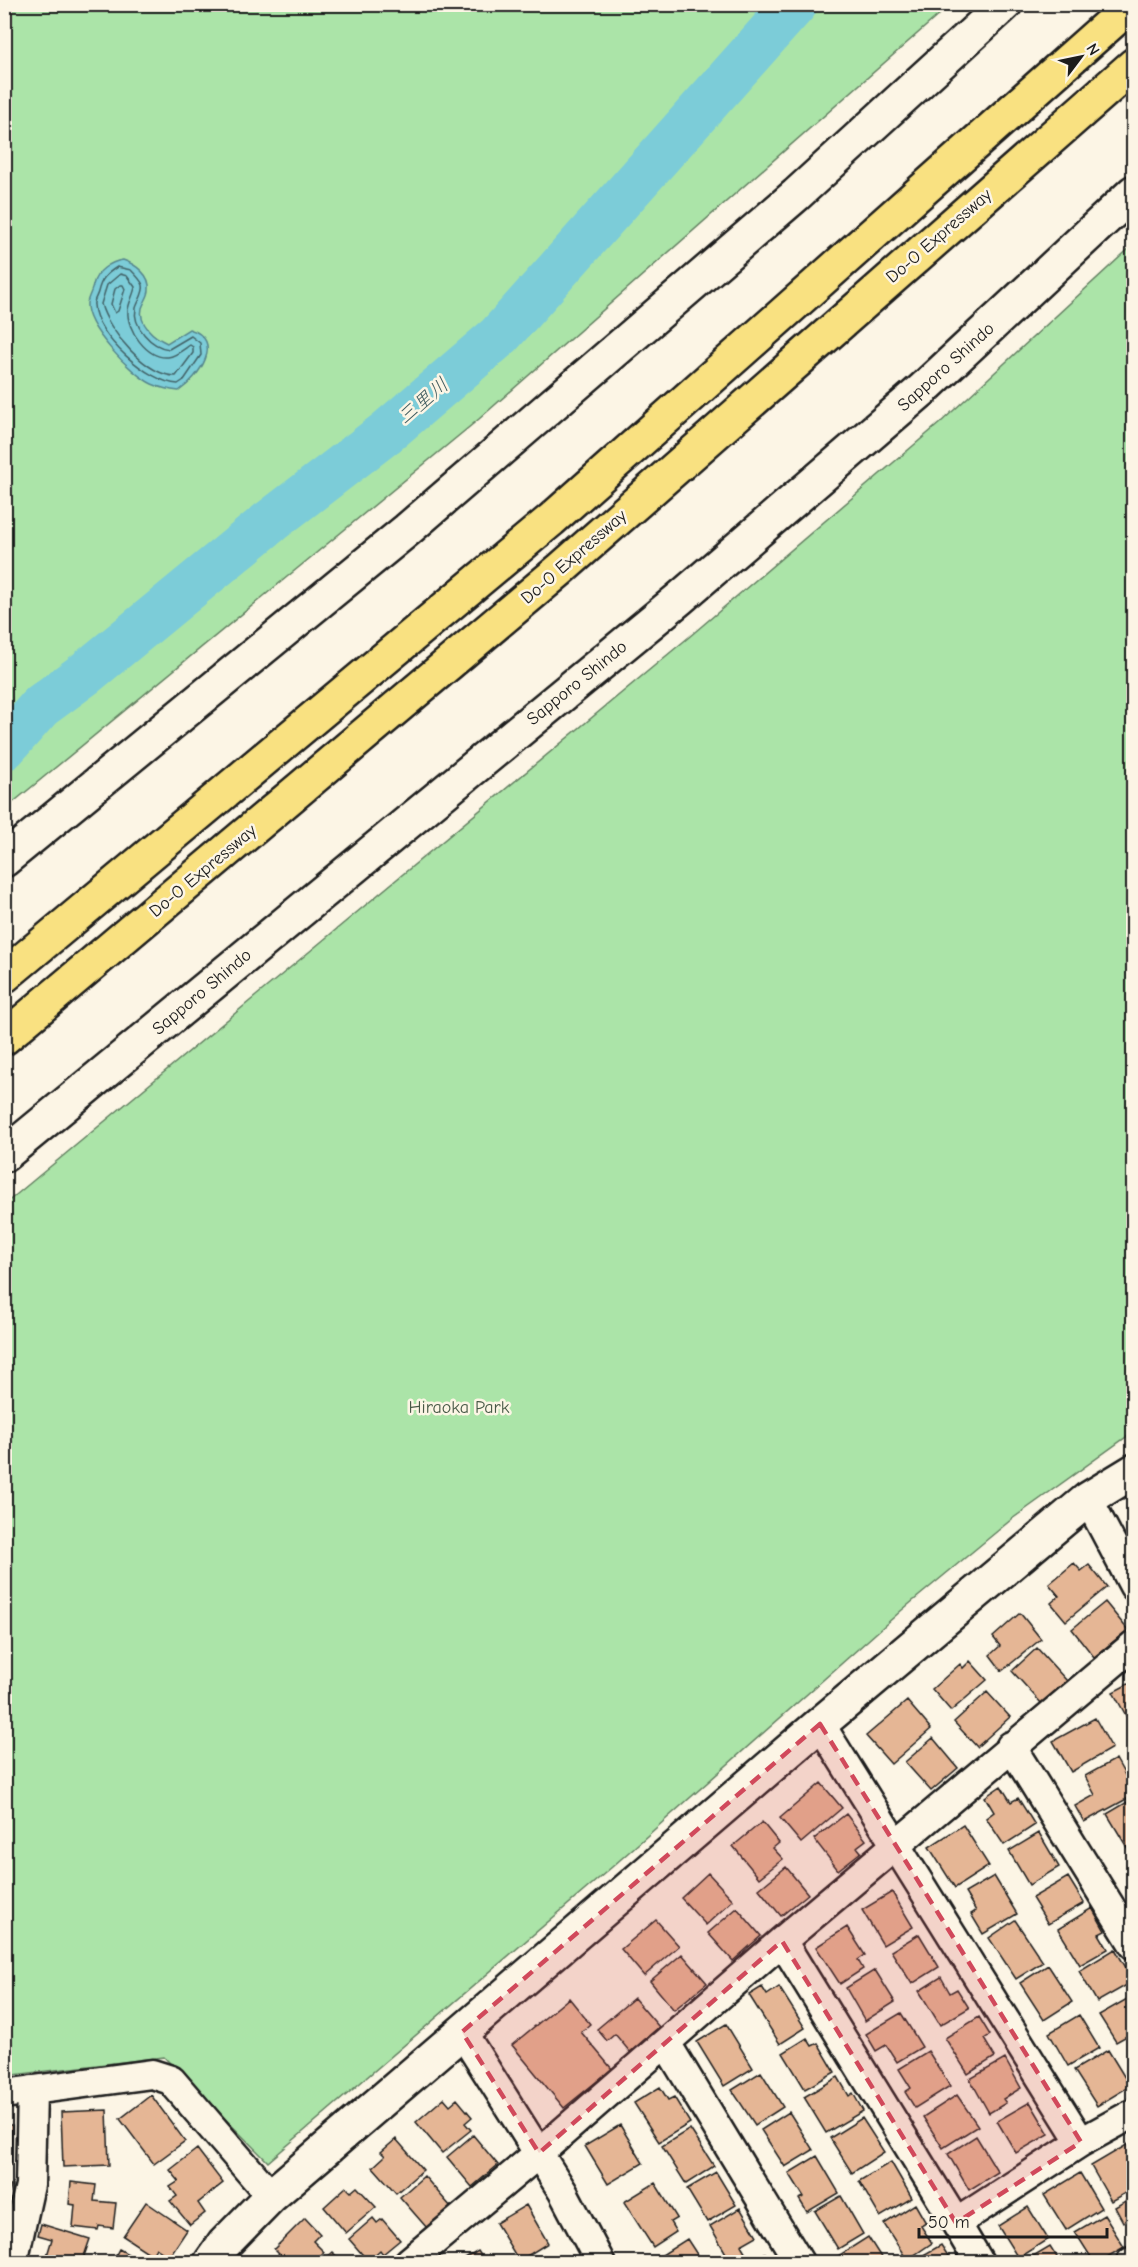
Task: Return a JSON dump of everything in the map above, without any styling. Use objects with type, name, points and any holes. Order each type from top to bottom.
[{"type":"highway","points":[[4,976],[551,520],[1132,4]]},
{"type":"highway","name":"Do-O Expressway","points":[[4,1038],[561,569],[1134,65]]},
{"type":"street","points":[[4,860],[407,530],[796,195],[1005,4]]},
{"type":"street","name":"Sapporo Shindo","points":[[4,1155],[679,599],[922,390],[1134,192]]},
{"type":"street","points":[[211,2262],[224,2244],[271,2196],[820,1724],[1088,1499],[1134,1471]]},
{"type":"street","points":[[1088,1499],[1134,1586]]},
{"type":"street","points":[[410,2262],[782,1941],[1011,1746],[1134,1645]]},
{"type":"street","points":[[820,1724],[1081,2142]]},
{"type":"street","points":[[1011,1746],[1134,1945]]},
{"type":"street","points":[[782,1941],[978,2262]]},
{"type":"street","points":[[462,2032],[563,2193],[600,2262]]},
{"type":"street","points":[[666,2043],[799,2262]]},
{"type":"street","points":[[13,2262],[30,2185],[18,2092],[152,2074],[171,2080],[271,2196]]},
{"type":"street","points":[[956,2223],[1081,2142],[1134,2113]]},
{"type":"highlighted area","points":[[820,1724],[1081,2142],[956,2223],[782,1941],[539,2153],[462,2032]]},
{"type":"green space","points":[[4,5],[950,5],[479,419],[5,809]]},
{"type":"green space","name":"Hiraoka Park","points":[[1133,245],[1133,1432],[1012,1519],[902,1610],[612,1867],[268,2162],[164,2057],[5,2076],[5,1204],[689,637],[941,422]]},
{"type":"water","points":[[123,260],[137,267],[145,275],[149,285],[149,292],[141,314],[152,334],[167,343],[189,329],[200,334],[206,341],[207,350],[201,368],[179,391],[152,384],[133,371],[101,337],[88,313],[87,303],[97,275],[109,265]]},
{"type":"building","points":[[1074,1563],[1081,1571],[1089,1565],[1107,1587],[1066,1621],[1051,1603],[1059,1596],[1049,1584]]},
{"type":"building","points":[[1105,1602],[1128,1630],[1094,1657],[1072,1629]]},
{"type":"building","points":[[1020,1613],[1041,1639],[1002,1671],[990,1655],[1000,1646],[993,1637]]},
{"type":"building","points":[[1037,1648],[1067,1681],[1042,1704],[1012,1671]]},
{"type":"building","points":[[970,1661],[987,1680],[951,1711],[932,1689],[960,1664],[963,1668]]},
{"type":"building","points":[[1134,1681],[1134,1730],[1113,1692]]},
{"type":"building","points":[[987,1692],[1010,1717],[977,1747],[954,1722]]},
{"type":"building","points":[[907,1701],[931,1729],[891,1764],[866,1736]]},
{"type":"building","points":[[1095,1718],[1112,1748],[1071,1772],[1053,1741]]},
{"type":"building","points":[[933,1738],[958,1768],[931,1791],[905,1762]]},
{"type":"building","points":[[1116,1759],[1134,1795],[1084,1822],[1075,1806],[1095,1795],[1085,1776]]},
{"type":"building","points":[[821,1783],[842,1808],[801,1843],[780,1818]]},
{"type":"building","points":[[1001,1786],[1011,1802],[1018,1798],[1035,1825],[1004,1845],[986,1818],[994,1812],[985,1797]]},
{"type":"building","points":[[1134,1798],[1134,1853],[1131,1854],[1107,1814]]},
{"type":"building","points":[[846,1814],[866,1840],[857,1847],[861,1852],[838,1870],[814,1839]]},
{"type":"building","points":[[762,1822],[779,1843],[773,1848],[783,1859],[759,1878],[733,1846]]},
{"type":"building","points":[[963,1825],[989,1866],[955,1888],[929,1847]]},
{"type":"building","points":[[1039,1833],[1059,1867],[1029,1885],[1009,1851]]},
{"type":"building","points":[[786,1867],[808,1894],[781,1916],[759,1889]]},
{"type":"building","points":[[708,1873],[733,1900],[706,1925],[681,1898]]},
{"type":"building","points":[[994,1876],[1017,1914],[983,1934],[971,1914],[976,1911],[965,1893]]},
{"type":"building","points":[[1068,1877],[1084,1903],[1048,1924],[1032,1898]]},
{"type":"building","points":[[892,1892],[913,1927],[883,1945],[862,1910]]},
{"type":"building","points":[[737,1908],[761,1936],[733,1961],[708,1933]]},
{"type":"building","points":[[1092,1908],[1105,1931],[1099,1934],[1108,1949],[1080,1965],[1058,1929]]},
{"type":"building","points":[[656,1920],[679,1946],[644,1976],[621,1949]]},
{"type":"building","points":[[1015,1920],[1043,1962],[1016,1979],[989,1938]]},
{"type":"building","points":[[847,1927],[865,1955],[858,1960],[863,1969],[840,1984],[816,1947]]},
{"type":"building","points":[[919,1934],[939,1967],[912,1984],[891,1951]]},
{"type":"building","points":[[1115,1949],[1134,1981],[1097,2002],[1079,1971]]},
{"type":"building","points":[[682,1954],[707,1983],[674,2010],[650,1981]]},
{"type":"building","points":[[1048,1965],[1072,2002],[1044,2020],[1020,1983]]},
{"type":"building","points":[[875,1970],[895,2002],[865,2021],[846,1988]]},
{"type":"building","points":[[941,1977],[950,1993],[957,1989],[969,2008],[940,2025],[919,1991]]},
{"type":"building","points":[[762,1987],[767,1995],[779,1987],[805,2028],[780,2044],[749,1995]]},
{"type":"building","points":[[1134,1995],[1134,2032],[1116,2042],[1099,2015]]},
{"type":"building","points":[[569,1998],[590,2024],[581,2032],[612,2069],[564,2108],[512,2045]]},
{"type":"building","points":[[634,1998],[659,2027],[630,2052],[615,2034],[607,2041],[597,2029]]},
{"type":"building","points":[[901,2013],[922,2047],[897,2062],[886,2045],[876,2051],[866,2034]]},
{"type":"building","points":[[1079,2015],[1099,2048],[1068,2066],[1049,2033]]},
{"type":"building","points":[[979,2017],[990,2035],[984,2039],[995,2057],[968,2074],[945,2038]]},
{"type":"building","points":[[726,2024],[753,2068],[724,2086],[697,2042]]},
{"type":"building","points":[[807,2038],[812,2046],[818,2043],[835,2072],[805,2089],[783,2053]]},
{"type":"building","points":[[1108,2050],[1130,2086],[1097,2106],[1074,2070]]},
{"type":"building","points":[[928,2051],[950,2086],[915,2108],[905,2092],[911,2088],[899,2069]]},
{"type":"building","points":[[1005,2059],[1021,2088],[1003,2099],[1006,2103],[989,2113],[970,2079]]},
{"type":"building","points":[[761,2072],[783,2107],[755,2125],[732,2090]]},
{"type":"building","points":[[838,2077],[849,2096],[853,2093],[863,2111],[826,2133],[804,2097]]},
{"type":"building","points":[[660,2087],[668,2100],[674,2097],[690,2123],[659,2142],[634,2103]]},
{"type":"building","points":[[151,2095],[185,2141],[154,2164],[120,2119]]},
{"type":"building","points":[[957,2095],[978,2126],[943,2148],[923,2117]]},
{"type":"building","points":[[444,2098],[450,2105],[457,2099],[472,2117],[465,2123],[471,2130],[442,2153],[416,2122]]},
{"type":"building","points":[[1030,2102],[1049,2134],[1016,2153],[997,2121]]},
{"type":"building","points":[[107,2110],[109,2165],[63,2167],[61,2112]]},
{"type":"building","points":[[789,2112],[813,2150],[785,2167],[761,2130]]},
{"type":"building","points":[[862,2118],[884,2152],[852,2173],[830,2138]]},
{"type":"building","points":[[4,2125],[12,2125],[11,2165],[4,2165]]},
{"type":"building","points":[[620,2125],[643,2163],[608,2184],[585,2146]]},
{"type":"building","points":[[690,2129],[714,2166],[686,2184],[662,2146]]},
{"type":"building","points":[[473,2135],[498,2165],[472,2187],[447,2157]]},
{"type":"building","points":[[976,2136],[998,2172],[969,2190],[948,2154]]},
{"type":"building","points":[[396,2139],[423,2170],[396,2193],[373,2167],[385,2156],[381,2152]]},
{"type":"building","points":[[1130,2143],[1134,2149],[1134,2188],[1111,2201],[1091,2166]]},
{"type":"building","points":[[197,2149],[223,2183],[198,2203],[205,2213],[190,2225],[170,2201],[177,2196],[170,2187],[179,2181],[170,2170]]},
{"type":"building","points":[[817,2156],[839,2193],[807,2212],[799,2199],[804,2197],[789,2173]]},
{"type":"building","points":[[891,2162],[912,2198],[880,2217],[859,2181]]},
{"type":"building","points":[[716,2172],[736,2205],[707,2222],[687,2189]]},
{"type":"building","points":[[1080,2173],[1101,2208],[1066,2230],[1044,2195]]},
{"type":"building","points":[[424,2176],[451,2207],[427,2228],[400,2197]]},
{"type":"building","points":[[71,2182],[96,2185],[94,2201],[116,2203],[113,2228],[99,2226],[98,2230],[73,2227],[75,2205],[69,2204]]},
{"type":"building","points":[[655,2183],[677,2218],[670,2222],[676,2232],[653,2247],[624,2202]]},
{"type":"building","points":[[4,2185],[11,2186],[4,2214]]},
{"type":"building","points":[[346,2187],[351,2192],[357,2187],[376,2207],[346,2233],[324,2207]]},
{"type":"building","points":[[841,2196],[863,2234],[838,2249],[815,2211]]},
{"type":"building","points":[[1134,2196],[1134,2226],[1129,2218],[1123,2222],[1115,2207]]},
{"type":"building","points":[[146,2202],[187,2230],[169,2257],[156,2248],[152,2255],[123,2236]]},
{"type":"building","points":[[915,2204],[926,2223],[921,2226],[932,2243],[907,2260],[884,2224]]},
{"type":"building","points":[[526,2205],[548,2243],[519,2261],[496,2223]]},
{"type":"building","points":[[1028,2207],[1048,2239],[1018,2258],[998,2226]]},
{"type":"building","points":[[740,2208],[757,2236],[741,2245],[747,2255],[731,2262],[710,2226]]},
{"type":"building","points":[[1104,2215],[1124,2247],[1099,2262],[1094,2262],[1075,2232]]},
{"type":"building","points":[[305,2218],[320,2234],[313,2241],[324,2252],[313,2262],[287,2262],[274,2249]]},
{"type":"building","points":[[373,2218],[377,2223],[382,2219],[400,2240],[383,2254],[380,2250],[368,2261],[349,2239]]},
{"type":"building","points":[[41,2224],[90,2239],[82,2262],[45,2262],[52,2239],[38,2235]]},
{"type":"building","points":[[868,2237],[884,2262],[837,2262],[835,2258]]},
{"type":"building","points":[[687,2239],[702,2262],[666,2262],[662,2255]]},
{"type":"building","points":[[941,2245],[952,2262],[911,2262]]},
{"type":"building","points":[[1050,2246],[1060,2262],[1023,2262]]},
{"type":"building","points":[[119,2249],[142,2262],[112,2262]]},
{"type":"building","points":[[478,2251],[485,2262],[460,2262]]},
{"type":"building","points":[[332,2252],[343,2262],[321,2262]]},
{"type":"building","points":[[765,2253],[771,2262],[749,2262]]},
{"type":"building","points":[[543,2255],[548,2262],[530,2262]]},
{"type":"waterway","name":"三里川","points":[[4,748],[41,706],[86,673],[271,521],[387,432],[499,336],[795,4]]}]
